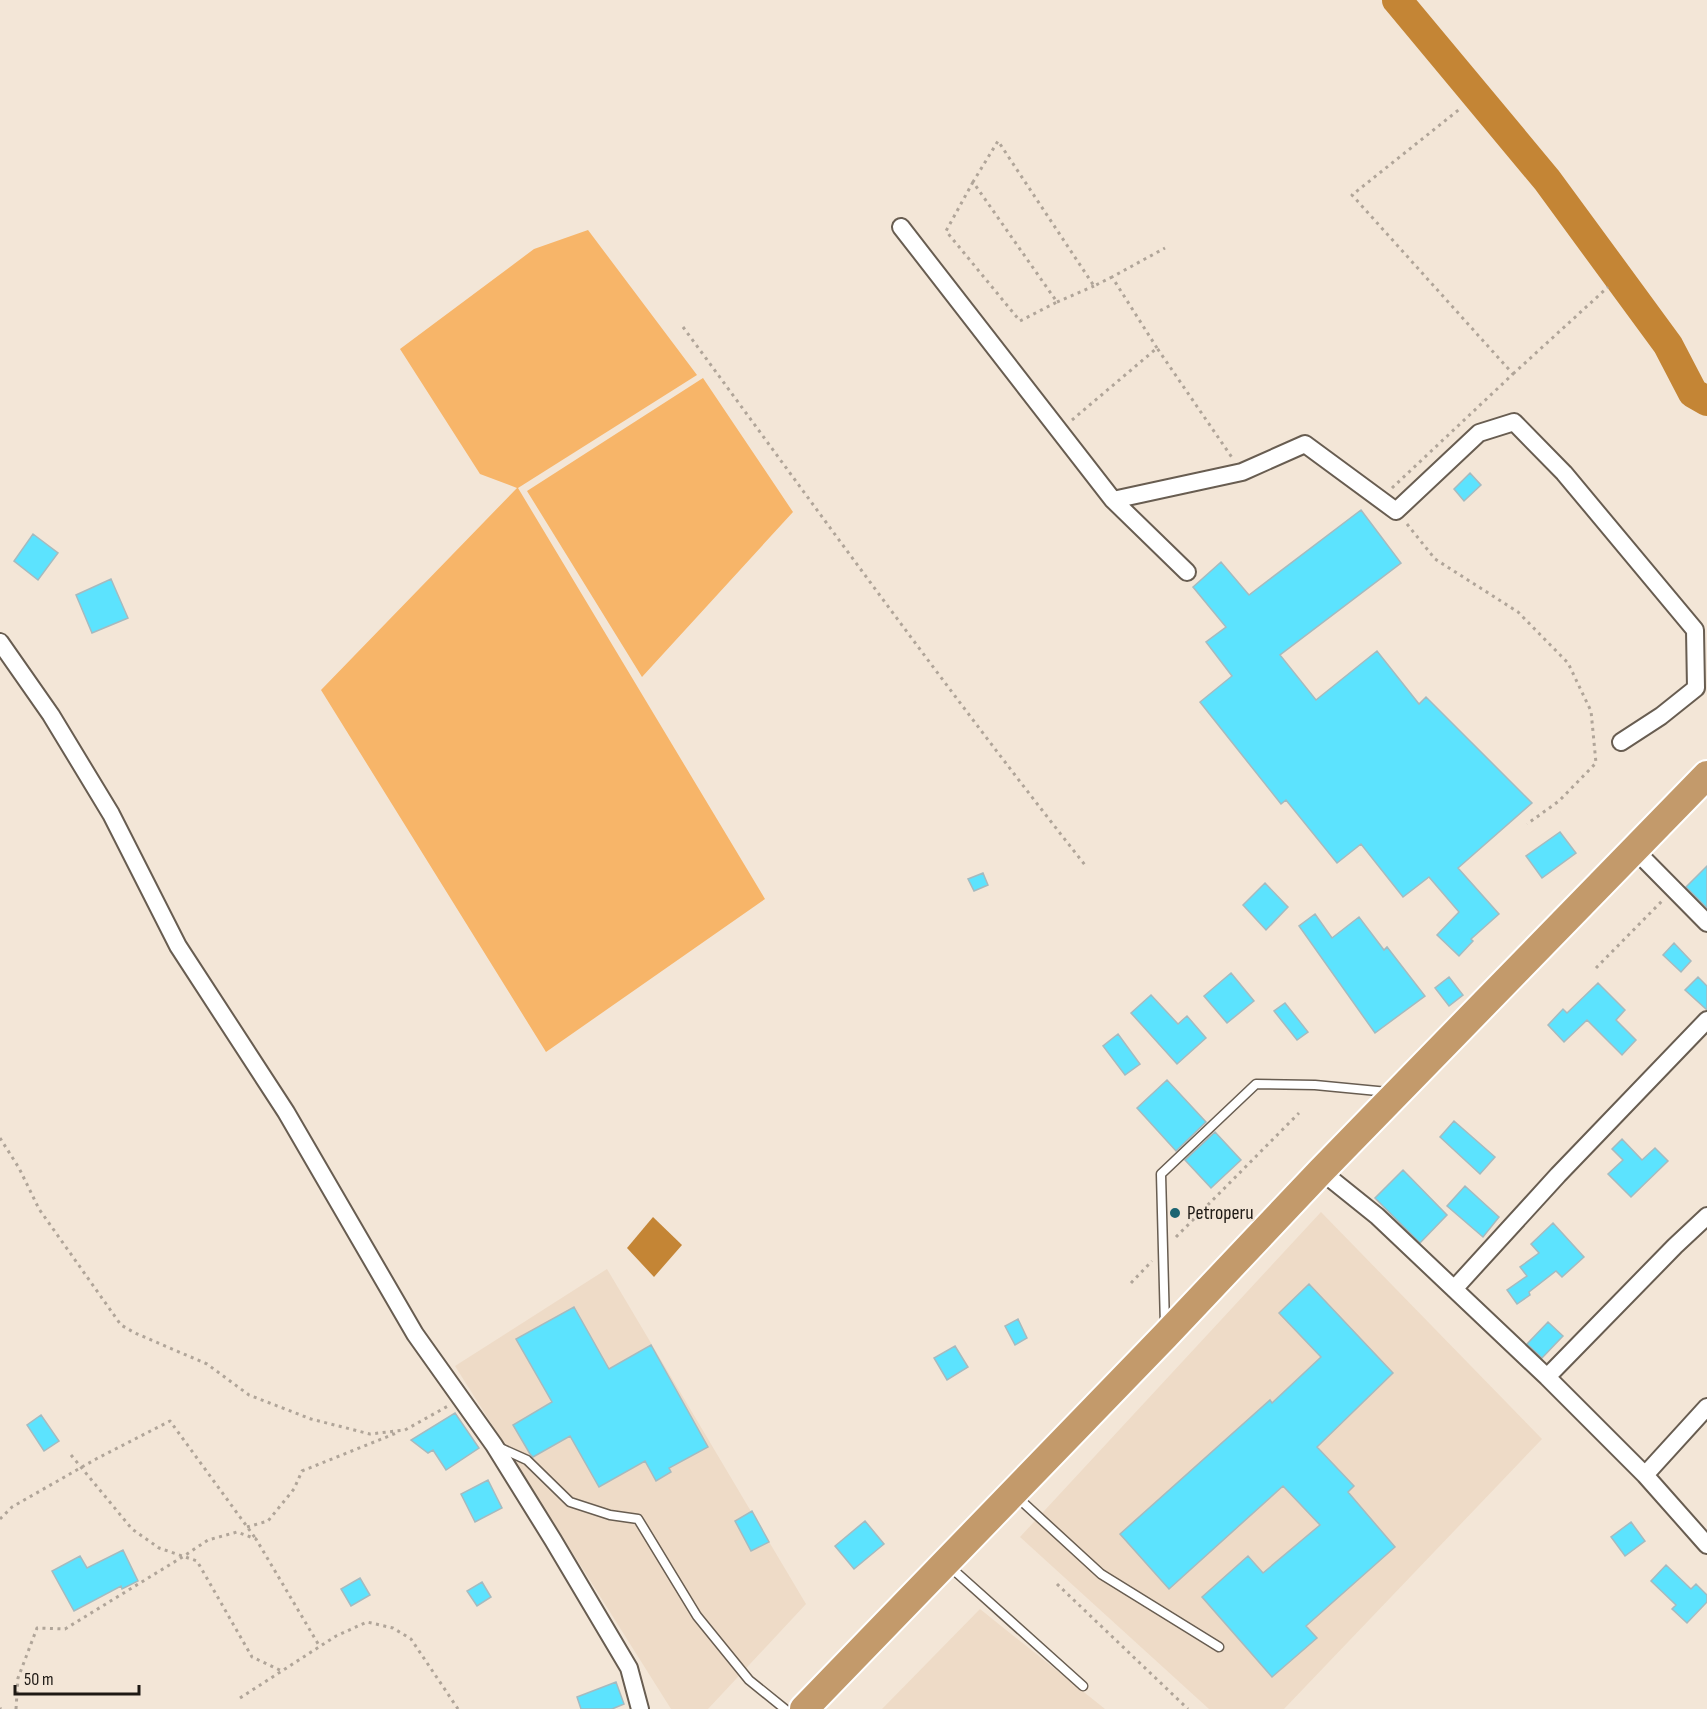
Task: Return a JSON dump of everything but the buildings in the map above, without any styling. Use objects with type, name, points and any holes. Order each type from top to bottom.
[{"type":"highway","points":[[804,1709],[1165,1336],[1321,1171],[1707,775]]},
{"type":"street","points":[[902,227],[1113,500],[1187,572]]},
{"type":"street","points":[[1113,500],[1242,472],[1305,444],[1396,511],[1479,433],[1514,422],[1555,465],[1695,630],[1696,688],[1661,716],[1621,742]]},
{"type":"street","points":[[0,642],[51,715],[111,814],[178,946],[286,1112],[415,1334],[494,1445],[629,1668],[640,1709]]},
{"type":"street","points":[[1634,849],[1707,923]]},
{"type":"street","points":[[1454,1289],[1558,1174],[1707,1020]]},
{"type":"street","points":[[1321,1171],[1377,1216],[1547,1377],[1645,1475],[1707,1545]]},
{"type":"street","points":[[1547,1377],[1707,1216]]},
{"type":"street","points":[[1645,1475],[1707,1407]]},
{"type":"lane","points":[[1165,1336],[1161,1174],[1256,1084],[1315,1085],[1397,1093]]},
{"type":"lane","points":[[494,1445],[528,1460],[570,1502],[610,1515],[638,1519],[697,1617],[748,1680],[784,1709]]},
{"type":"lane","points":[[1013,1493],[1101,1574],[1219,1647]]},
{"type":"lane","points":[[945,1563],[1083,1686]]},
{"type":"path","points":[[1461,108],[1352,195],[1513,374]]},
{"type":"path","points":[[1094,286],[998,141],[946,231],[1020,321],[1057,302],[1094,286],[1112,277],[1165,248]]},
{"type":"path","points":[[973,182],[1057,302]]},
{"type":"path","points":[[1112,277],[1157,348],[1242,472]]},
{"type":"path","points":[[1379,499],[1608,287]]},
{"type":"path","points":[[684,327],[1008,768],[1085,865]]},
{"type":"path","points":[[1059,430],[1157,348]]},
{"type":"path","points":[[1396,511],[1435,559],[1518,612],[1568,663],[1591,711],[1596,763],[1560,801],[1527,824]]},
{"type":"path","points":[[1596,968],[1673,889]]},
{"type":"path","points":[[1131,1283],[1299,1113]]},
{"type":"path","points":[[0,1138],[19,1168],[39,1209],[121,1325],[207,1364],[249,1395],[310,1419],[370,1434],[405,1430]]},
{"type":"path","points":[[247,1527],[268,1521],[294,1489],[302,1471],[405,1430],[460,1399]]},
{"type":"path","points":[[0,1519],[12,1507],[96,1459],[170,1421],[256,1539],[320,1647]]},
{"type":"path","points":[[71,1455],[132,1529],[159,1548],[197,1561],[252,1657],[282,1671]]},
{"type":"path","points":[[16,1709],[18,1678],[37,1628],[65,1629],[208,1540],[237,1532],[256,1539]]},
{"type":"path","points":[[1057,1584],[1188,1709]]},
{"type":"path","points":[[240,1698],[336,1636],[367,1622],[393,1628],[411,1639],[458,1709]]},
{"type":"shaded area","points":[[588,230],[697,375],[518,488],[765,899],[546,1052],[321,690],[517,488],[480,474],[400,349],[534,249]]},
{"type":"shaded area","points":[[703,378],[793,512],[642,677],[527,491]]},
{"type":"shaded area","points":[[1321,1212],[1542,1439],[1284,1709],[1209,1709],[1020,1537]]},
{"type":"shaded area","points":[[653,1217],[682,1245],[654,1277],[627,1248]]},
{"type":"shaded area","points":[[607,1269],[806,1604],[708,1709],[671,1709],[455,1366]]},
{"type":"shaded area","points":[[980,1609],[1105,1709],[882,1709]]},
{"type":"waterway","points":[[1397,0],[1547,180],[1668,345],[1693,393],[1707,401]]},
{"type":"place","name":"Petroperu","points":[[1175,1213]]}]
